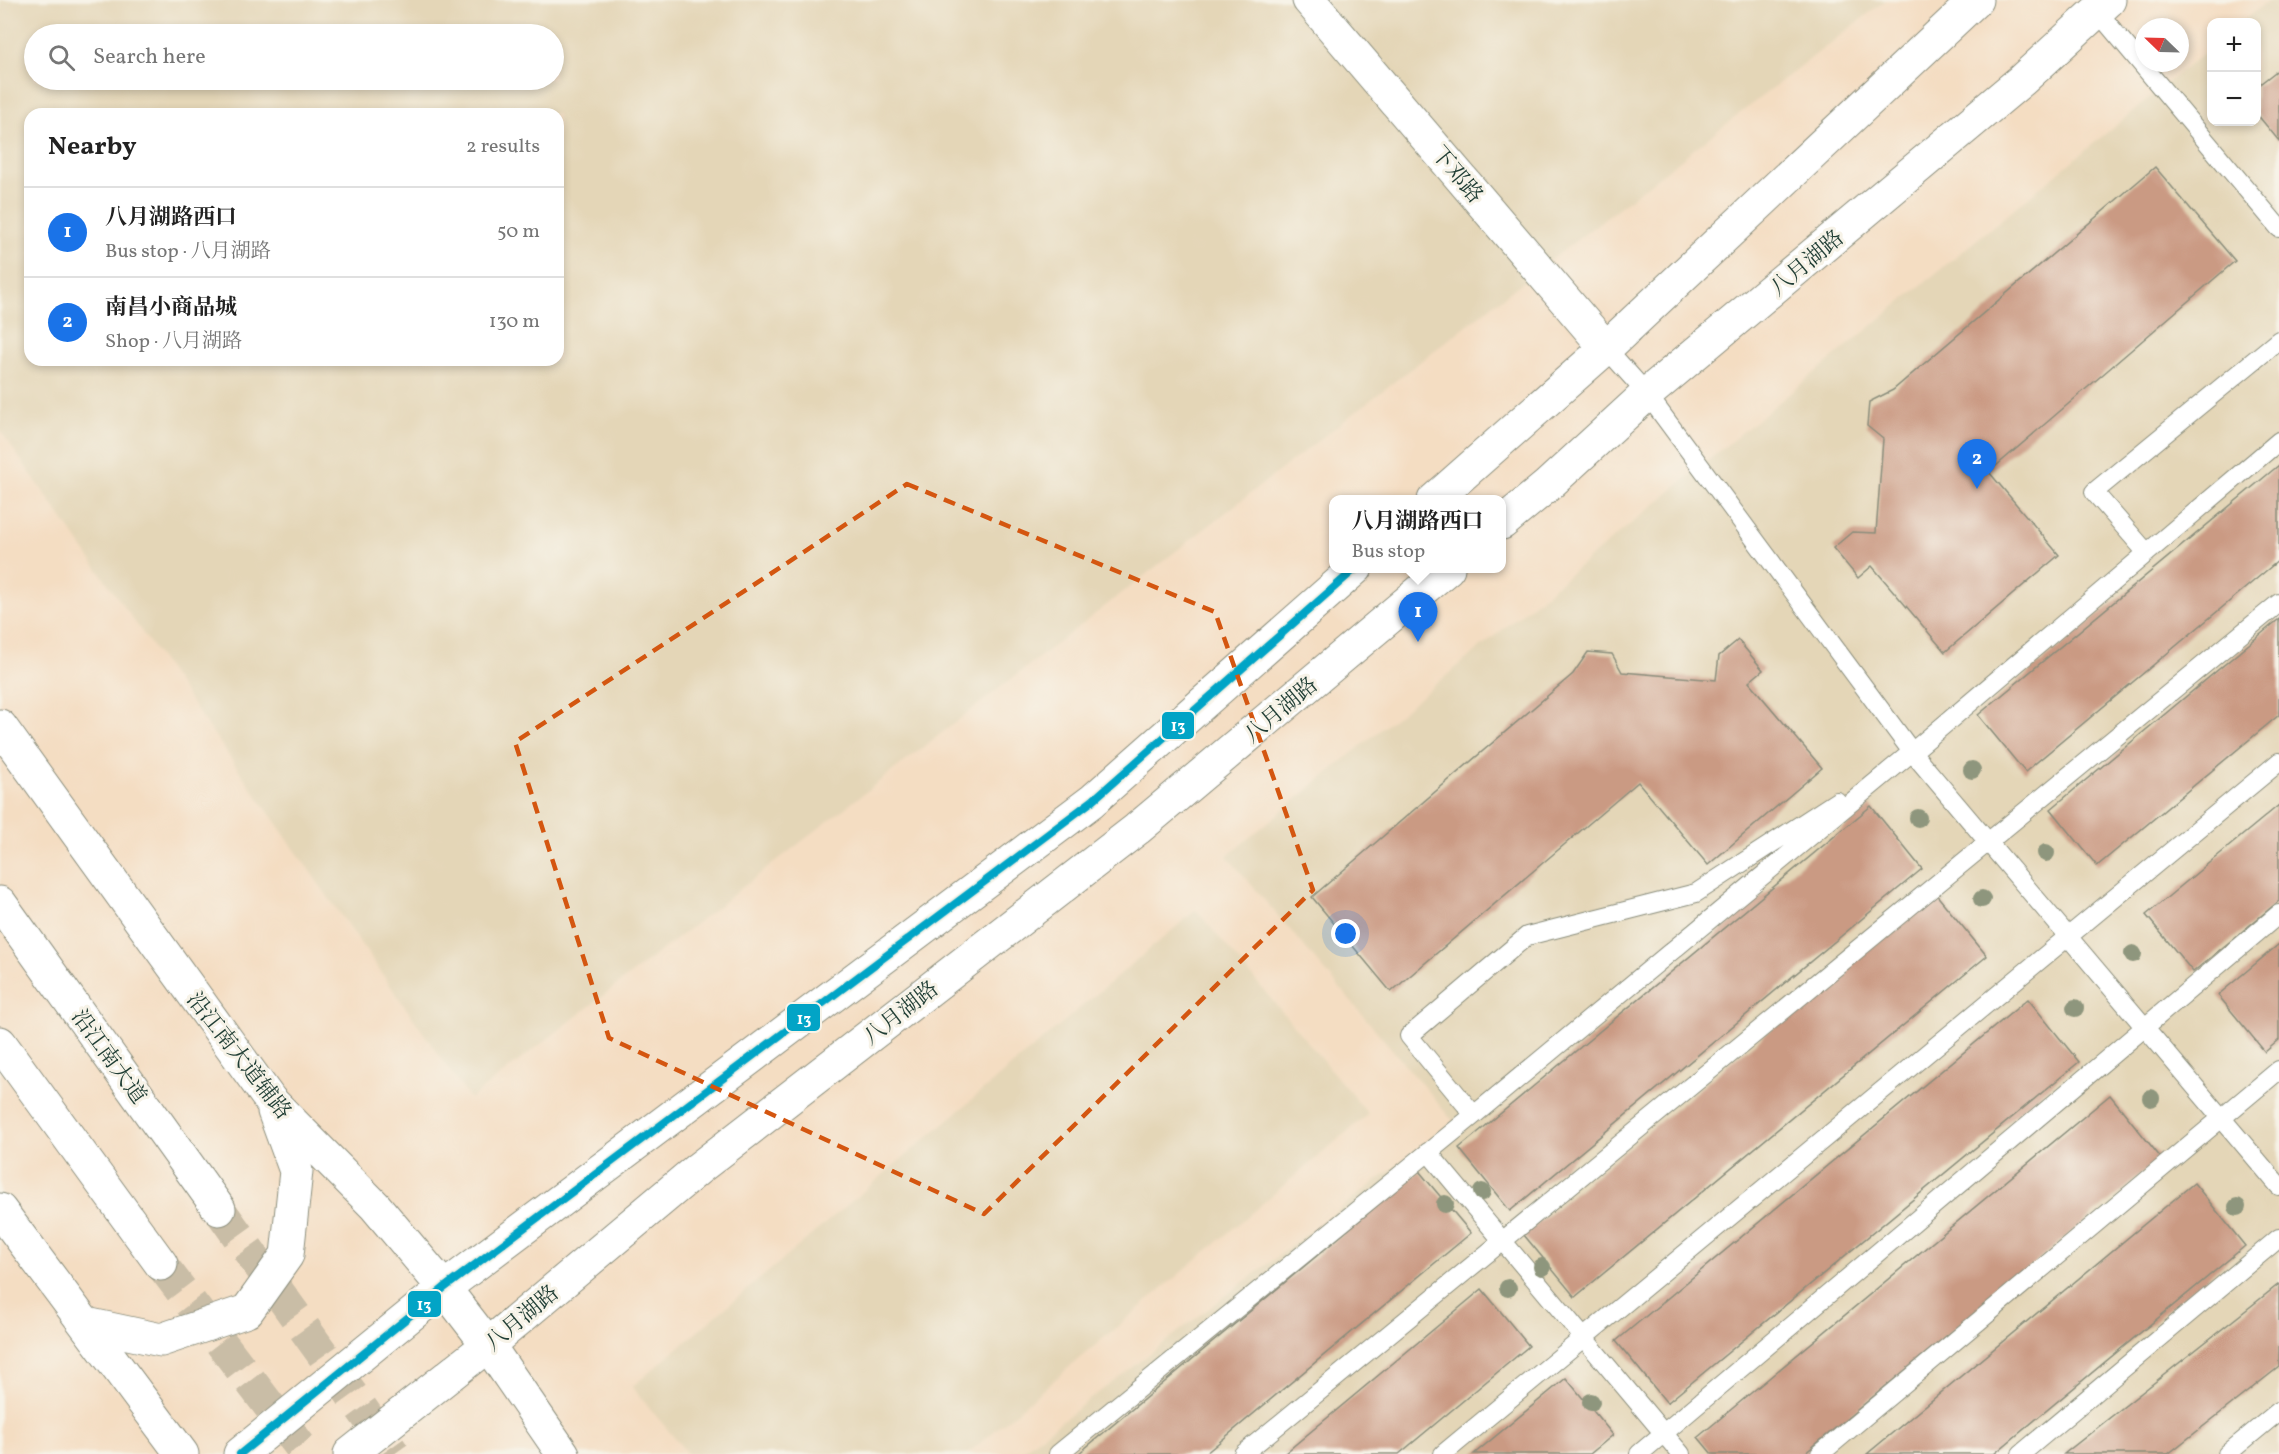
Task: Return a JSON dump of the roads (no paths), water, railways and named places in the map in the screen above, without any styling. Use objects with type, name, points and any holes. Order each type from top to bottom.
[{"type":"main road","name":"下邓路","points":[[1309,0],[1606,348]]},
{"type":"main road","points":[[1440,495],[1606,348],[1976,0]]},
{"type":"main road","name":"八月湖路","points":[[1506,521],[1647,394],[2022,80],[2103,6]]},
{"type":"main road","points":[[240,1454],[444,1288],[1092,801],[1350,573]]},
{"type":"main road","name":"八月湖路","points":[[350,1454],[488,1344],[699,1168],[1137,829],[1442,573]]},
{"type":"main road","name":"沿江南大道辅路","points":[[0,726],[270,1100],[375,1206],[444,1288],[488,1344],[563,1454]]},
{"type":"main road","name":"沿江南大道","points":[[0,903],[219,1209]]},
{"type":"main road","points":[[0,1043],[161,1264]]},
{"type":"main road","points":[[86,1324],[161,1340],[247,1311],[287,1255],[296,1171],[270,1100]]},
{"type":"main road","points":[[0,1210],[182,1454]]},
{"type":"lane","points":[[2103,6],[2279,228]]},
{"type":"lane","points":[[2147,553],[2094,492],[2279,340]]},
{"type":"lane","points":[[1606,348],[1647,394],[1912,752],[2279,1186]]},
{"type":"lane","points":[[1058,1454],[1474,1115],[1912,752],[2279,441]]},
{"type":"lane","points":[[1243,1454],[2279,603]]},
{"type":"lane","points":[[1474,1115],[1408,1036],[1527,936],[1696,893],[1912,752]]},
{"type":"lane","points":[[1443,1454],[2279,762]]},
{"type":"lane","points":[[1639,1454],[2279,914]]},
{"type":"lane","points":[[1820,1454],[2279,1070]]},
{"type":"lane","points":[[1428,1152],[1681,1454]]},
{"type":"lane","points":[[2021,1454],[2279,1238]]},
{"type":"lane","points":[[2227,1454],[2279,1411]]},
{"type":"tunnel","points":[[219,1209],[394,1454]]},
{"type":"tunnel","points":[[161,1264],[306,1454]]},
{"type":"place","name":"南昌小商品城","points":[[1977,489]]},
{"type":"place","name":"八月湖路西口","points":[[1418,642]]}]
